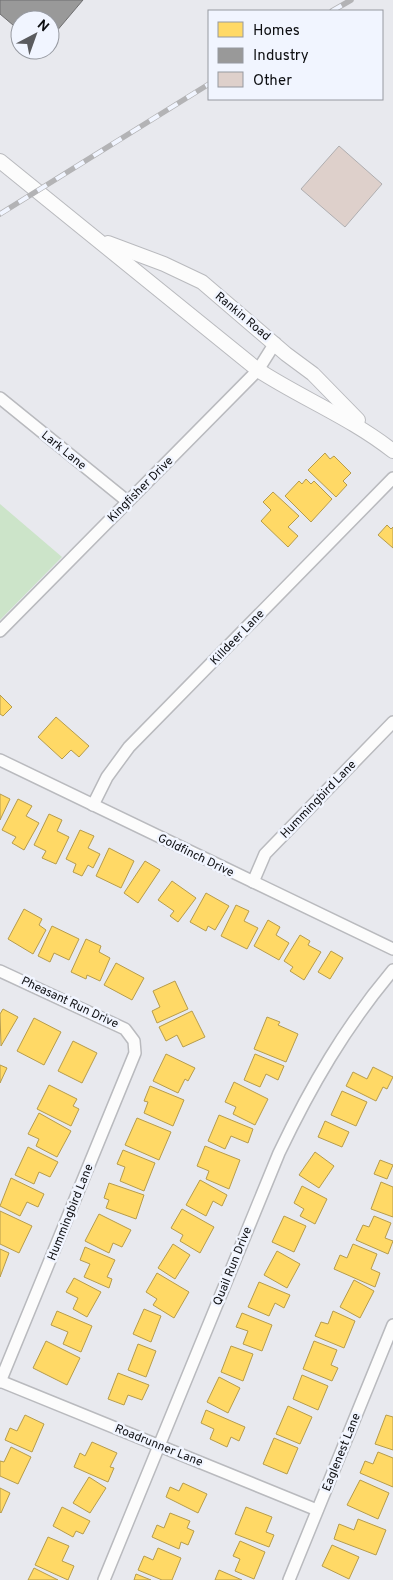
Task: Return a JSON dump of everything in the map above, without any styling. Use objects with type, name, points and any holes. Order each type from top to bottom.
[{"type":"street","name":"Rankin Road","points":[[0,161],[258,370],[291,391],[366,430]]},
{"type":"street","name":"Rankin Road","points":[[96,238],[164,264],[202,282],[313,374],[366,430],[393,451]]},
{"type":"street","name":"Kingfisher Drive","points":[[0,631],[258,370],[275,343]]},
{"type":"street","name":"Lark Lane","points":[[0,398],[127,502]]},
{"type":"street","name":"Killdeer Lane","points":[[93,804],[107,777],[129,747],[393,478]]},
{"type":"street","name":"Hummingbird Lane","points":[[252,882],[265,854],[393,722]]},
{"type":"street","name":"Goldfinch Drive","points":[[0,760],[393,949]]},
{"type":"street","name":"Quail Run Drive","points":[[104,1580],[279,1153],[300,1108],[337,1043],[393,970]]},
{"type":"street","name":"Pheasant Run Drive","points":[[0,971],[125,1029],[134,1041]]},
{"type":"street","name":"Hummingbird Lane","points":[[0,1381],[135,1053],[134,1041]]},
{"type":"street","name":"Eaglenest Lane","points":[[289,1580],[393,1325]]},
{"type":"street","name":"Roadrunner Lane","points":[[0,1381],[317,1510]]},
{"type":"green space","points":[[0,504],[62,557],[0,620]]},
{"type":"building: Homes","points":[[325,453],[330,459],[334,456],[351,473],[343,481],[347,485],[336,497],[308,470]]},
{"type":"building: Homes","points":[[306,479],[311,484],[314,481],[332,499],[311,522],[285,496],[299,481],[302,484]]},
{"type":"building: Homes","points":[[273,492],[299,516],[288,527],[298,536],[288,547],[261,521],[271,510],[263,502]]},
{"type":"building: Homes","points":[[387,525],[391,529],[393,527],[393,548],[378,535]]},
{"type":"building: Homes","points":[[0,695],[12,707],[3,716],[0,714]]},
{"type":"building: Homes","points":[[56,717],[89,746],[79,757],[71,750],[62,759],[38,737]]},
{"type":"building: Homes","points":[[0,794],[10,799],[0,820]]},
{"type":"building: Homes","points":[[18,799],[32,806],[26,816],[39,823],[24,850],[12,843],[16,837],[2,830]]},
{"type":"building: Homes","points":[[49,814],[62,820],[57,831],[69,837],[56,864],[42,858],[46,851],[34,845]]},
{"type":"building: Homes","points":[[80,830],[94,836],[88,848],[100,854],[93,868],[88,865],[82,876],[73,872],[76,864],[66,859]]},
{"type":"building: Homes","points":[[109,848],[134,861],[121,888],[96,876]]},
{"type":"building: Homes","points":[[145,861],[160,870],[138,903],[124,893]]},
{"type":"building: Homes","points":[[172,881],[196,898],[178,922],[170,916],[174,911],[158,900]]},
{"type":"building: Homes","points":[[206,893],[229,906],[215,930],[208,926],[206,931],[190,922]]},
{"type":"building: Homes","points":[[236,905],[249,911],[244,921],[258,928],[247,949],[221,936]]},
{"type":"building: Homes","points":[[24,909],[42,919],[39,925],[46,930],[33,954],[8,939]]},
{"type":"building: Homes","points":[[268,920],[280,927],[276,935],[289,943],[279,960],[254,946]]},
{"type":"building: Homes","points":[[52,926],[79,939],[69,960],[54,953],[50,962],[38,956]]},
{"type":"building: Homes","points":[[300,935],[310,941],[308,945],[321,952],[304,980],[290,971],[293,967],[284,961]]},
{"type":"building: Homes","points":[[86,939],[101,946],[99,952],[110,958],[100,981],[87,975],[86,979],[71,972]]},
{"type":"building: Homes","points":[[331,951],[343,958],[330,979],[318,972]]},
{"type":"building: Homes","points":[[116,963],[144,978],[132,1000],[104,985]]},
{"type":"building: Homes","points":[[175,981],[188,1009],[157,1023],[152,1011],[160,1007],[153,991]]},
{"type":"building: Homes","points":[[3,1009],[18,1017],[1,1046],[0,1014]]},
{"type":"building: Homes","points":[[192,1011],[205,1037],[183,1047],[177,1035],[166,1041],[159,1027]]},
{"type":"building: Homes","points":[[267,1017],[280,1022],[278,1025],[298,1034],[286,1062],[254,1049]]},
{"type":"building: Homes","points":[[34,1018],[61,1032],[44,1065],[17,1051]]},
{"type":"building: Homes","points":[[73,1041],[97,1053],[82,1083],[58,1071]]},
{"type":"building: Homes","points":[[166,1054],[195,1068],[188,1081],[185,1079],[178,1093],[153,1081]]},
{"type":"building: Homes","points":[[255,1054],[284,1066],[278,1080],[266,1074],[260,1087],[244,1080]]},
{"type":"building: Homes","points":[[0,1065],[7,1068],[0,1083]]},
{"type":"building: Homes","points":[[373,1067],[393,1077],[387,1089],[383,1087],[376,1101],[346,1086],[353,1072],[367,1079]]},
{"type":"building: Homes","points":[[234,1082],[268,1099],[255,1125],[233,1114],[236,1107],[225,1102]]},
{"type":"building: Homes","points":[[49,1085],[77,1099],[73,1106],[79,1109],[71,1126],[37,1109]]},
{"type":"building: Homes","points":[[150,1086],[184,1100],[173,1126],[144,1113],[148,1102],[144,1101]]},
{"type":"building: Homes","points":[[342,1091],[367,1102],[356,1126],[331,1115]]},
{"type":"building: Homes","points":[[39,1113],[71,1131],[57,1157],[36,1146],[39,1139],[28,1134]]},
{"type":"building: Homes","points":[[219,1115],[253,1129],[248,1143],[231,1136],[225,1149],[208,1141]]},
{"type":"building: Homes","points":[[137,1118],[171,1132],[159,1160],[125,1145]]},
{"type":"building: Homes","points":[[325,1121],[349,1132],[342,1147],[318,1137]]},
{"type":"building: Homes","points":[[205,1146],[240,1160],[229,1189],[206,1179],[209,1171],[197,1166]]},
{"type":"building: Homes","points":[[28,1147],[58,1162],[50,1177],[39,1172],[34,1184],[15,1175]]},
{"type":"building: Homes","points":[[123,1150],[155,1163],[144,1191],[120,1181],[125,1167],[117,1164]]},
{"type":"building: Homes","points":[[315,1152],[334,1166],[319,1188],[299,1175]]},
{"type":"building: Homes","points":[[380,1160],[393,1165],[387,1179],[374,1174]]},
{"type":"building: Homes","points":[[11,1178],[44,1194],[38,1207],[27,1202],[20,1216],[0,1206]]},
{"type":"building: Homes","points":[[200,1180],[227,1195],[222,1206],[213,1201],[206,1216],[186,1205]]},
{"type":"building: Homes","points":[[381,1182],[393,1187],[393,1217],[371,1209]]},
{"type":"building: Homes","points":[[109,1183],[144,1195],[136,1219],[106,1208],[109,1200],[104,1198]]},
{"type":"building: Homes","points":[[302,1186],[327,1199],[315,1224],[300,1216],[304,1209],[294,1203]]},
{"type":"building: Homes","points":[[182,1209],[214,1227],[200,1253],[180,1241],[183,1235],[171,1228]]},
{"type":"building: Homes","points":[[0,1211],[32,1226],[19,1253],[0,1244]]},
{"type":"building: Homes","points":[[99,1214],[131,1230],[122,1247],[113,1243],[109,1253],[85,1241]]},
{"type":"building: Homes","points":[[284,1216],[306,1226],[294,1252],[272,1242]]},
{"type":"building: Homes","points":[[374,1216],[391,1223],[385,1238],[393,1241],[388,1254],[356,1240],[363,1225],[369,1227]]},
{"type":"building: Homes","points":[[173,1244],[190,1255],[175,1279],[158,1268]]},
{"type":"building: Homes","points":[[353,1244],[377,1254],[371,1269],[380,1273],[375,1287],[334,1269],[340,1255],[347,1258]]},
{"type":"building: Homes","points":[[85,1247],[115,1260],[107,1277],[112,1279],[109,1288],[84,1277],[90,1264],[80,1260]]},
{"type":"building: Homes","points":[[0,1249],[9,1253],[0,1277]]},
{"type":"building: Homes","points":[[277,1251],[300,1264],[287,1288],[264,1275]]},
{"type":"building: Homes","points":[[157,1273],[189,1292],[174,1318],[153,1305],[157,1299],[146,1292]]},
{"type":"building: Homes","points":[[74,1278],[101,1292],[87,1317],[73,1309],[78,1298],[66,1292]]},
{"type":"building: Homes","points":[[354,1280],[374,1291],[360,1318],[340,1307]]},
{"type":"building: Homes","points":[[259,1282],[290,1295],[284,1308],[275,1303],[269,1316],[248,1307]]},
{"type":"building: Homes","points":[[144,1309],[161,1316],[151,1342],[133,1334]]},
{"type":"building: Homes","points":[[57,1311],[92,1326],[81,1352],[63,1344],[68,1332],[51,1325]]},
{"type":"building: Homes","points":[[333,1311],[355,1321],[344,1348],[315,1336],[321,1322],[328,1324]]},
{"type":"building: Homes","points":[[242,1313],[272,1325],[262,1351],[243,1344],[248,1331],[236,1327]]},
{"type":"building: Homes","points":[[46,1341],[80,1358],[67,1385],[33,1368]]},
{"type":"building: Homes","points":[[314,1341],[337,1350],[331,1365],[338,1368],[332,1381],[303,1369]]},
{"type":"building: Homes","points":[[138,1344],[156,1351],[146,1377],[128,1370]]},
{"type":"building: Homes","points":[[231,1346],[253,1354],[243,1381],[221,1372]]},
{"type":"building: Homes","points":[[118,1373],[149,1385],[142,1400],[128,1395],[124,1405],[108,1399]]},
{"type":"building: Homes","points":[[302,1375],[328,1386],[318,1410],[293,1399]]},
{"type":"building: Homes","points":[[219,1377],[240,1388],[228,1413],[207,1402]]},
{"type":"building: Homes","points":[[288,1406],[312,1417],[300,1444],[276,1434]]},
{"type":"building: Homes","points":[[206,1410],[245,1427],[239,1441],[231,1437],[227,1447],[210,1439],[214,1429],[201,1423]]},
{"type":"building: Homes","points":[[25,1415],[44,1424],[32,1452],[5,1440],[10,1428],[17,1431]]},
{"type":"building: Homes","points":[[386,1415],[393,1417],[393,1450],[375,1444]]},
{"type":"building: Homes","points":[[274,1438],[298,1448],[287,1474],[263,1464]]},
{"type":"building: Homes","points":[[92,1442],[117,1453],[110,1467],[114,1468],[108,1482],[74,1467],[80,1453],[85,1456]]},
{"type":"building: Homes","points":[[11,1447],[31,1457],[18,1484],[0,1476],[0,1461],[4,1462]]},
{"type":"building: Homes","points":[[378,1452],[393,1458],[393,1487],[360,1473],[365,1461],[373,1464]]},
{"type":"building: Homes","points":[[89,1477],[106,1488],[90,1513],[73,1503]]},
{"type":"building: Homes","points":[[360,1480],[389,1493],[378,1519],[347,1505]]},
{"type":"building: Homes","points":[[183,1483],[207,1494],[198,1513],[166,1497],[170,1487],[179,1491]]},
{"type":"building: Homes","points":[[0,1488],[10,1493],[1,1513],[0,1512]]},
{"type":"building: Homes","points":[[62,1507],[90,1521],[83,1534],[76,1531],[73,1537],[53,1526]]},
{"type":"building: Homes","points":[[246,1507],[272,1517],[266,1532],[274,1535],[269,1547],[235,1534]]},
{"type":"building: Homes","points":[[170,1513],[190,1521],[187,1528],[194,1531],[188,1545],[181,1542],[179,1549],[152,1537],[157,1525],[164,1528]]},
{"type":"building: Homes","points":[[358,1519],[386,1530],[376,1555],[334,1539],[339,1524],[354,1530]]},
{"type":"building: Homes","points":[[48,1537],[69,1546],[62,1561],[74,1566],[68,1580],[35,1565]]},
{"type":"building: Homes","points":[[240,1541],[265,1552],[254,1579],[235,1571],[240,1559],[233,1556]]},
{"type":"building: Homes","points":[[332,1545],[359,1557],[349,1579],[322,1566]]},
{"type":"building: Homes","points":[[158,1548],[181,1558],[172,1580],[162,1580],[138,1570],[144,1556],[153,1560]]},
{"type":"building: Homes","points":[[34,1568],[58,1580],[28,1580]]},
{"type":"building: Homes","points":[[219,1570],[242,1580],[215,1580]]},
{"type":"building: Homes","points":[[136,1574],[151,1580],[134,1580]]},
{"type":"building: Industry","points":[[0,0],[83,0],[60,27],[60,10],[10,10],[10,22],[0,14]]},
{"type":"building: Other","points":[[339,146],[382,184],[345,227],[301,189]]},
{"type":"railway","points":[[334,10],[351,0]]},
{"type":"railway","points":[[0,214],[208,85]]}]
